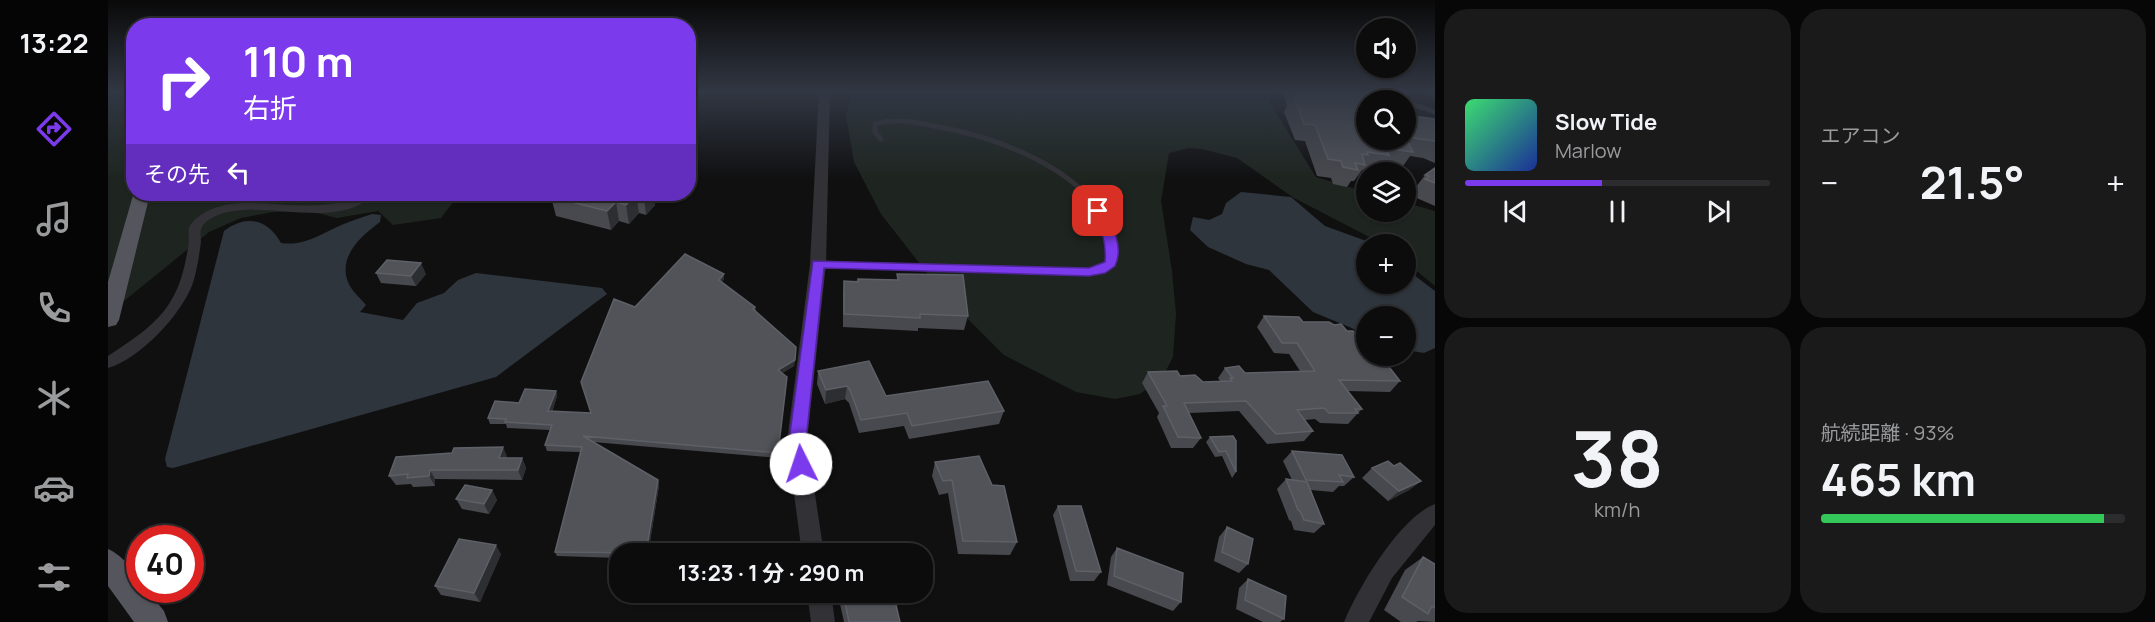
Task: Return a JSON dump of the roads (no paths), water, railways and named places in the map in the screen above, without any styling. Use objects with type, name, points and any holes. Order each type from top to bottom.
[{"type":"highway","points":[[108,320],[139,201]]},
{"type":"highway","points":[[108,563],[153,622]]},
{"type":"street","points":[[811,543],[797,441],[818,264],[822,120]]},
{"type":"street","points":[[108,363],[163,323],[176,305],[188,283],[196,239],[195,228],[202,219],[219,211],[236,207],[327,209],[355,201]]},
{"type":"street","points":[[1356,622],[1384,570],[1427,518],[1435,514]]},
{"type":"street","points":[[820,603],[823,622]]},
{"type":"lane","points":[[818,264],[1089,272],[1100,270],[1111,264],[1113,249],[1108,230],[1093,201],[1071,183],[1009,147],[980,135],[896,120]]},
{"type":"lane","points":[[881,139],[875,132],[875,124],[896,120]]}]
